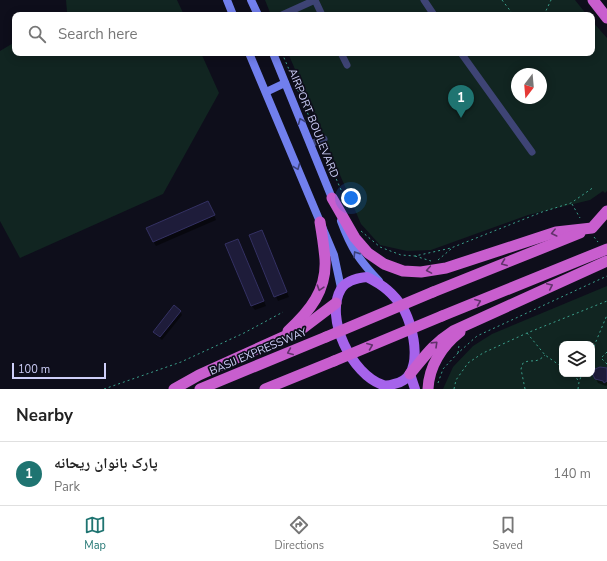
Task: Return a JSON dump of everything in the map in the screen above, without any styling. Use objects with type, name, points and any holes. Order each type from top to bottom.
[{"type":"highway","points":[[593,0],[607,18]]},
{"type":"highway","points":[[332,198],[355,238],[368,253],[384,264],[403,271],[421,272],[446,268],[556,232],[593,232],[607,216]]},
{"type":"highway","points":[[593,232],[607,211]]},
{"type":"highway","points":[[281,338],[309,310],[319,294],[324,276],[325,260],[320,222]]},
{"type":"highway","name":"BASIJ EXPRESSWAY","points":[[200,389],[433,292],[593,232]]},
{"type":"highway","points":[[265,389],[605,249]]},
{"type":"highway","points":[[410,374],[429,350],[452,330],[607,260]]},
{"type":"highway","points":[[174,389],[199,375],[303,328],[336,303]]},
{"type":"highway","points":[[428,389],[428,383],[433,366],[442,350],[455,336],[472,322]]},
{"type":"main road","points":[[227,0],[232,12]]},
{"type":"main road","points":[[251,0],[257,12]]},
{"type":"main road","points":[[251,56],[334,255],[341,288],[336,303],[336,316],[342,341],[348,354],[360,370],[370,379],[385,387],[399,384],[410,374],[414,360],[415,346],[411,326],[403,309],[398,301],[381,283],[367,277],[352,279],[341,288]]},
{"type":"main road","name":"AIRPORT BOULEVARD","points":[[274,56],[349,243],[363,265],[381,283]]},
{"type":"main road","points":[[266,92],[285,84]]},
{"type":"main road","points":[[410,374],[415,389]]},
{"type":"street","points":[[289,12],[315,0],[321,12]]},
{"type":"street","points":[[424,0],[432,12]]},
{"type":"street","points":[[342,56],[347,65]]},
{"type":"street","points":[[463,56],[532,152]]},
{"type":"street","points":[[310,144],[322,140]]},
{"type":"path","points":[[502,0],[511,12]]},
{"type":"path","points":[[545,12],[551,0]]},
{"type":"path","points":[[283,56],[322,140],[349,209]]},
{"type":"path","points":[[414,256],[452,248],[542,212],[571,203],[594,187]]},
{"type":"path","points":[[571,203],[580,218]]},
{"type":"path","points":[[359,227],[362,232],[380,247],[435,262],[452,248]]},
{"type":"path","points":[[593,232],[605,249]]},
{"type":"path","points":[[436,389],[443,368],[477,336],[607,276]]},
{"type":"path","points":[[454,389],[456,380],[468,363],[483,353],[527,333],[607,301]]},
{"type":"path","points":[[104,389],[181,362],[244,334],[283,312]]},
{"type":"path","points":[[595,344],[607,315]]},
{"type":"path","points":[[527,333],[545,355],[559,365]]},
{"type":"path","points":[[458,353],[459,340]]},
{"type":"path","points":[[607,352],[601,358],[607,364]]},
{"type":"path","points":[[525,389],[521,369],[523,363],[537,362],[545,355]]},
{"type":"path","points":[[576,377],[579,382]]},
{"type":"path","points":[[578,389],[581,377]]},
{"type":"green space","points":[[66,0],[177,0],[183,12],[67,12]]},
{"type":"green space","points":[[265,0],[575,0],[585,12],[270,12]]},
{"type":"green space","points":[[595,24],[607,38],[607,191],[605,193],[603,191],[590,200],[528,215],[431,250],[407,251],[380,245],[361,224],[289,56],[595,56]]},
{"type":"green space","points":[[12,44],[12,56],[202,56],[219,93],[163,194],[20,258],[0,221],[0,51]]},
{"type":"green space","points":[[607,286],[607,389],[443,389],[453,367],[473,346],[492,334]]},
{"type":"building","points":[[208,201],[215,215],[153,242],[146,228]]},
{"type":"building","points":[[262,230],[287,292],[274,297],[249,235]]},
{"type":"building","points":[[238,239],[264,301],[251,306],[225,244]]},
{"type":"building","points":[[174,305],[181,311],[160,337],[153,332]]},
{"type":"building","points":[[600,367],[607,368],[607,381],[604,383],[603,381],[595,379],[595,369]]},
{"type":"place","name":"پارک بانوان ریحانه","points":[[461,118]]}]
